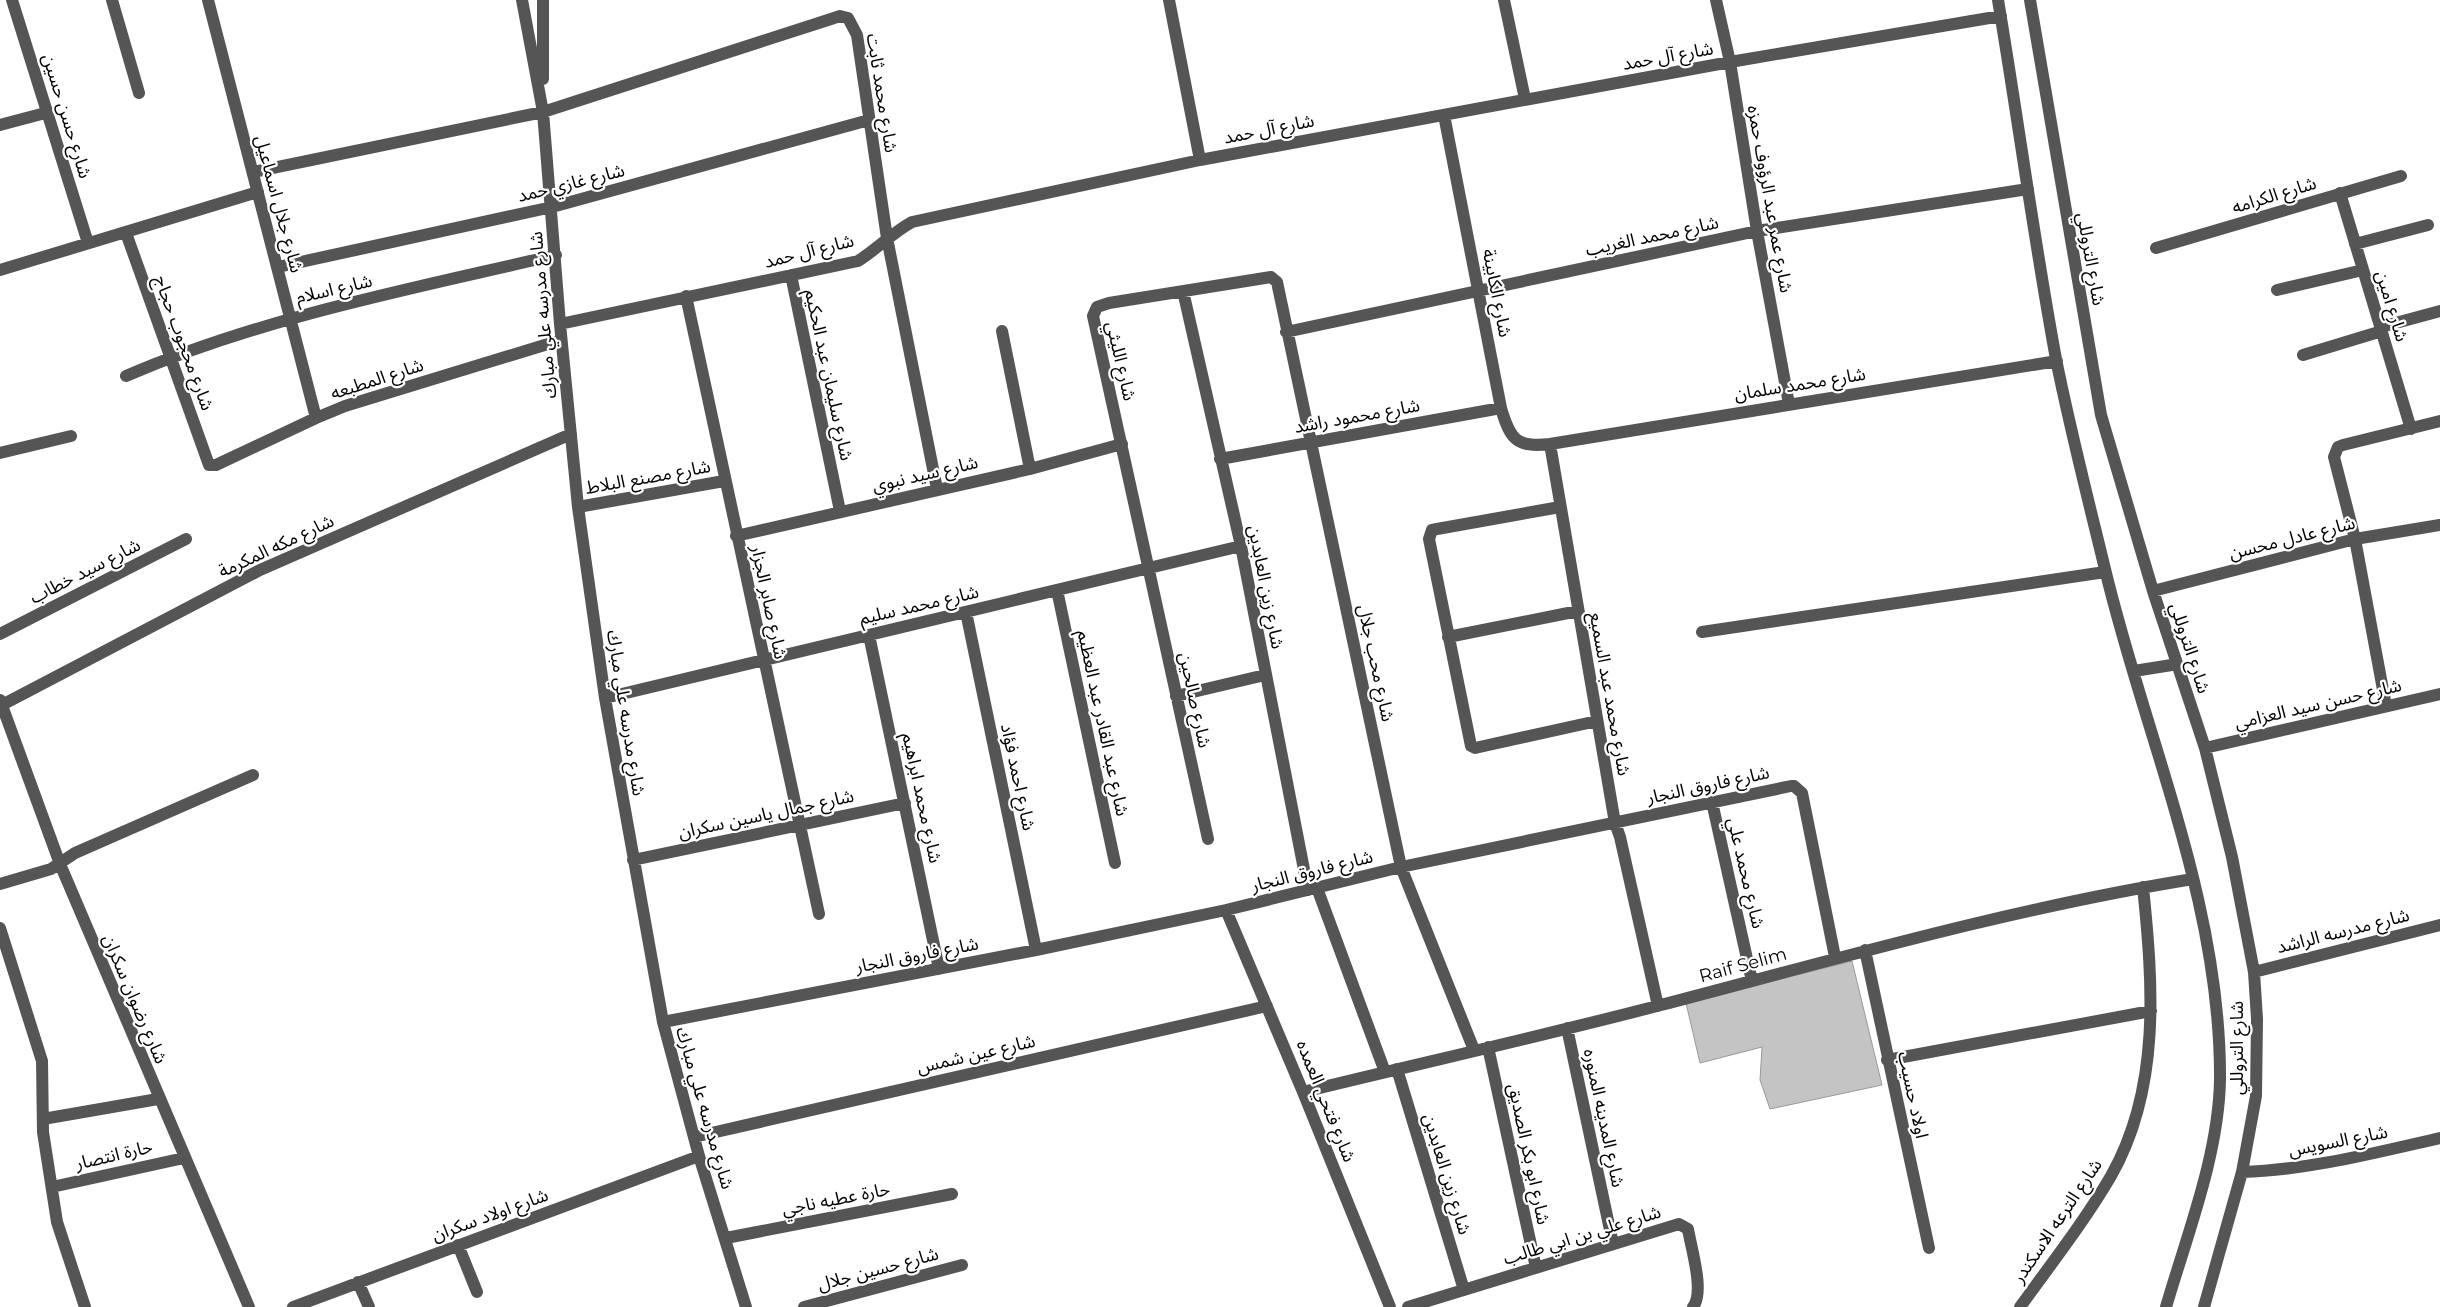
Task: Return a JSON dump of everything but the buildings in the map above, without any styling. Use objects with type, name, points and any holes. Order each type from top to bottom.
[{"type":"street","name":"شارع حسن حسين","points":[[12,0],[49,112],[88,243]]},
{"type":"street","points":[[112,0],[139,93]]},
{"type":"street","name":"شارع جلال اسماعيل","points":[[208,0],[316,418]]},
{"type":"street","name":"شارع مدرسه علي مبارك","points":[[522,0],[543,112],[556,255],[561,340],[578,507],[605,698],[663,1022],[698,1156],[726,1238],[746,1307]]},
{"type":"street","name":"شارع مدرسه علي مبارك","points":[[543,0],[543,112]]},
{"type":"street","points":[[1169,0],[1200,160]]},
{"type":"street","points":[[1504,0],[1525,100]]},
{"type":"street","name":"شارع عمر عبد الرؤوف حمزه","points":[[1716,0],[1730,62],[1757,231],[1790,404]]},
{"type":"street","name":"شارع التروللي","points":[[1998,0],[2057,361],[2106,572],[2193,878],[2208,941],[2219,1048],[2220,1082],[2212,1150],[2166,1307]]},
{"type":"street","name":"شارع التروللي","points":[[2030,0],[2101,415],[2153,591],[2205,748],[2232,857],[2254,972],[2257,1019],[2256,1096],[2242,1172],[2204,1307]]},
{"type":"street","name":"شارع محمد ثابت","points":[[253,172],[543,112],[840,16],[848,18],[852,22],[857,35],[887,238],[937,490]]},
{"type":"street","name":"شارع آل حمد","points":[[560,324],[858,261],[871,253],[887,238],[912,222],[1200,160],[1730,62],[2001,16]]},
{"type":"street","points":[[0,125],[49,112]]},
{"type":"street","name":"شارع الكابينة","points":[[1444,115],[1501,408],[1507,427],[1512,437],[1521,444],[1550,444]]},
{"type":"street","name":"شارع غازي حمد","points":[[278,267],[552,207],[869,120]]},
{"type":"street","name":"شارع الكرامه","points":[[2156,248],[2401,176]]},
{"type":"street","name":"شارع محمد الغريب","points":[[1286,332],[1757,231],[2028,189]]},
{"type":"street","points":[[0,270],[258,192]]},
{"type":"street","name":"شارع امين","points":[[2340,193],[2411,429]]},
{"type":"street","points":[[2356,244],[2428,225]]},
{"type":"street","name":"شارع محجوب حجاج","points":[[126,232],[209,465]]},
{"type":"street","name":"شارع اسلام","points":[[126,376],[170,357],[291,318],[556,255]]},
{"type":"street","points":[[2277,290],[2363,270]]},
{"type":"street","name":"شارع سليمان عبد الحكيم","points":[[790,275],[840,511]]},
{"type":"street","name":"شارع الليثي","points":[[1150,567],[1094,311],[1101,305],[1109,303],[1271,277]]},
{"type":"street","name":"شارع محب جلال","points":[[1271,277],[1277,282],[1286,332],[1312,442],[1401,867],[1474,1050]]},
{"type":"street","name":"شارع زين العابدين","points":[[1183,291],[1241,546],[1265,675],[1313,889],[1385,1072]]},
{"type":"street","name":"شارع صابر الجزار","points":[[686,296],[724,481],[801,824],[819,914]]},
{"type":"street","points":[[2303,355],[2440,311]]},
{"type":"street","points":[[1002,331],[1030,468]]},
{"type":"street","name":"شارع المطبعه","points":[[209,465],[222,462],[345,406],[561,340]]},
{"type":"street","name":"شارع محمد سلمان","points":[[1550,444],[2057,361]]},
{"type":"street","name":"شارع محمود راشد","points":[[1220,459],[1501,408]]},
{"type":"street","points":[[2386,706],[2355,540],[2334,457],[2335,452],[2343,445],[2440,421]]},
{"type":"street","name":"شارع مكه المكرمة","points":[[1,704],[260,570],[571,434]]},
{"type":"street","points":[[0,453],[71,436]]},
{"type":"street","name":"شارع سيد نبوي","points":[[736,536],[1030,468],[1122,444]]},
{"type":"street","name":"شارع محمد عبد السميع","points":[[1550,444],[1615,823],[1620,837],[1658,1006]]},
{"type":"street","name":"شارع مصنع البلاط","points":[[578,507],[724,481]]},
{"type":"street","points":[[1560,507],[1432,530],[1429,539],[1470,746],[1475,748],[1597,721]]},
{"type":"street","name":"شارع عادل محسن","points":[[2153,591],[2355,540],[2440,525]]},
{"type":"street","name":"شارع سيد خطاب","points":[[0,634],[186,539]]},
{"type":"street","name":"شارع محمد سليم","points":[[605,698],[1241,546]]},
{"type":"street","name":"شارع صالحين","points":[[1150,567],[1208,839]]},
{"type":"street","points":[[1702,632],[2106,572]]},
{"type":"street","name":"شارع عبد القادر عبد العظيم","points":[[1057,590],[1115,863]]},
{"type":"street","points":[[1448,637],[1578,611]]},
{"type":"street","name":"شارع احمد فؤاد","points":[[966,612],[1036,950]]},
{"type":"street","name":"شارع محمد ابراهيم","points":[[870,635],[939,969]]},
{"type":"street","points":[[2134,671],[2178,664]]},
{"type":"street","points":[[1176,696],[1265,675]]},
{"type":"street","name":"شارع حسن سيد العزامي","points":[[2205,748],[2440,694]]},
{"type":"street","name":"شارع رضوان سكران","points":[[1,704],[60,864],[158,1099],[249,1307]]},
{"type":"street","points":[[0,884],[51,868],[75,853],[253,775]]},
{"type":"street","name":"شارع فاروق النجار","points":[[663,1022],[1036,950],[1226,910],[1401,867],[1786,786],[1794,786],[1802,794],[1835,958]]},
{"type":"street","name":"شارع محمد علي","points":[[1712,802],[1752,981]]},
{"type":"street","name":"شارع جمال ياسين سكران","points":[[633,860],[905,803]]},
{"type":"street","name":"Raif Selim","points":[[1303,1092],[1658,1006],[1865,950],[2143,887],[2193,878]]},
{"type":"street","name":"شارع الترعه الاسكندر","points":[[2020,1307],[2089,1210],[2112,1174],[2129,1136],[2142,1095],[2149,1053],[2151,1011],[2148,931],[2143,887]]},
{"type":"street","name":"شارع فتحي العمده","points":[[1226,910],[1303,1092],[1390,1307]]},
{"type":"street","name":"شارع مدرسه الراشد","points":[[2254,972],[2440,925]]},
{"type":"street","points":[[0,928],[42,1061],[43,1119],[57,1222],[85,1307]]},
{"type":"street","name":"اولاد حسيب","points":[[1865,950],[1887,1060],[1929,1248]]},
{"type":"street","name":"شارع عين شمس","points":[[694,1136],[1267,1006]]},
{"type":"street","points":[[1887,1060],[2151,1011]]},
{"type":"street","name":"شارع المدينه المنوره","points":[[1567,1028],[1613,1244]]},
{"type":"street","name":"شارع ابو بكر الصديق","points":[[1488,1047],[1536,1268]]},
{"type":"street","name":"شارع زين العابدين","points":[[1398,1069],[1464,1290]]},
{"type":"street","points":[[43,1119],[158,1099]]},
{"type":"street","name":"شارع السويس","points":[[2242,1172],[2270,1171],[2331,1163],[2440,1138]]},
{"type":"street","name":"شارع اولاد سكران","points":[[293,1307],[313,1303],[358,1282],[698,1156]]},
{"type":"street","name":"حارة انتصار","points":[[52,1187],[184,1158]]},
{"type":"street","name":"حارة عطيه ناجي","points":[[726,1238],[952,1194]]},
{"type":"street","name":"شارع علي بن ابي طالب","points":[[1408,1307],[1674,1225],[1686,1226],[1699,1290],[1698,1301],[1693,1307]]},
{"type":"street","points":[[458,1245],[477,1292]]},
{"type":"street","name":"شارع حسين جلال","points":[[804,1307],[962,1265]]},
{"type":"street","points":[[358,1282],[369,1307]]}]
